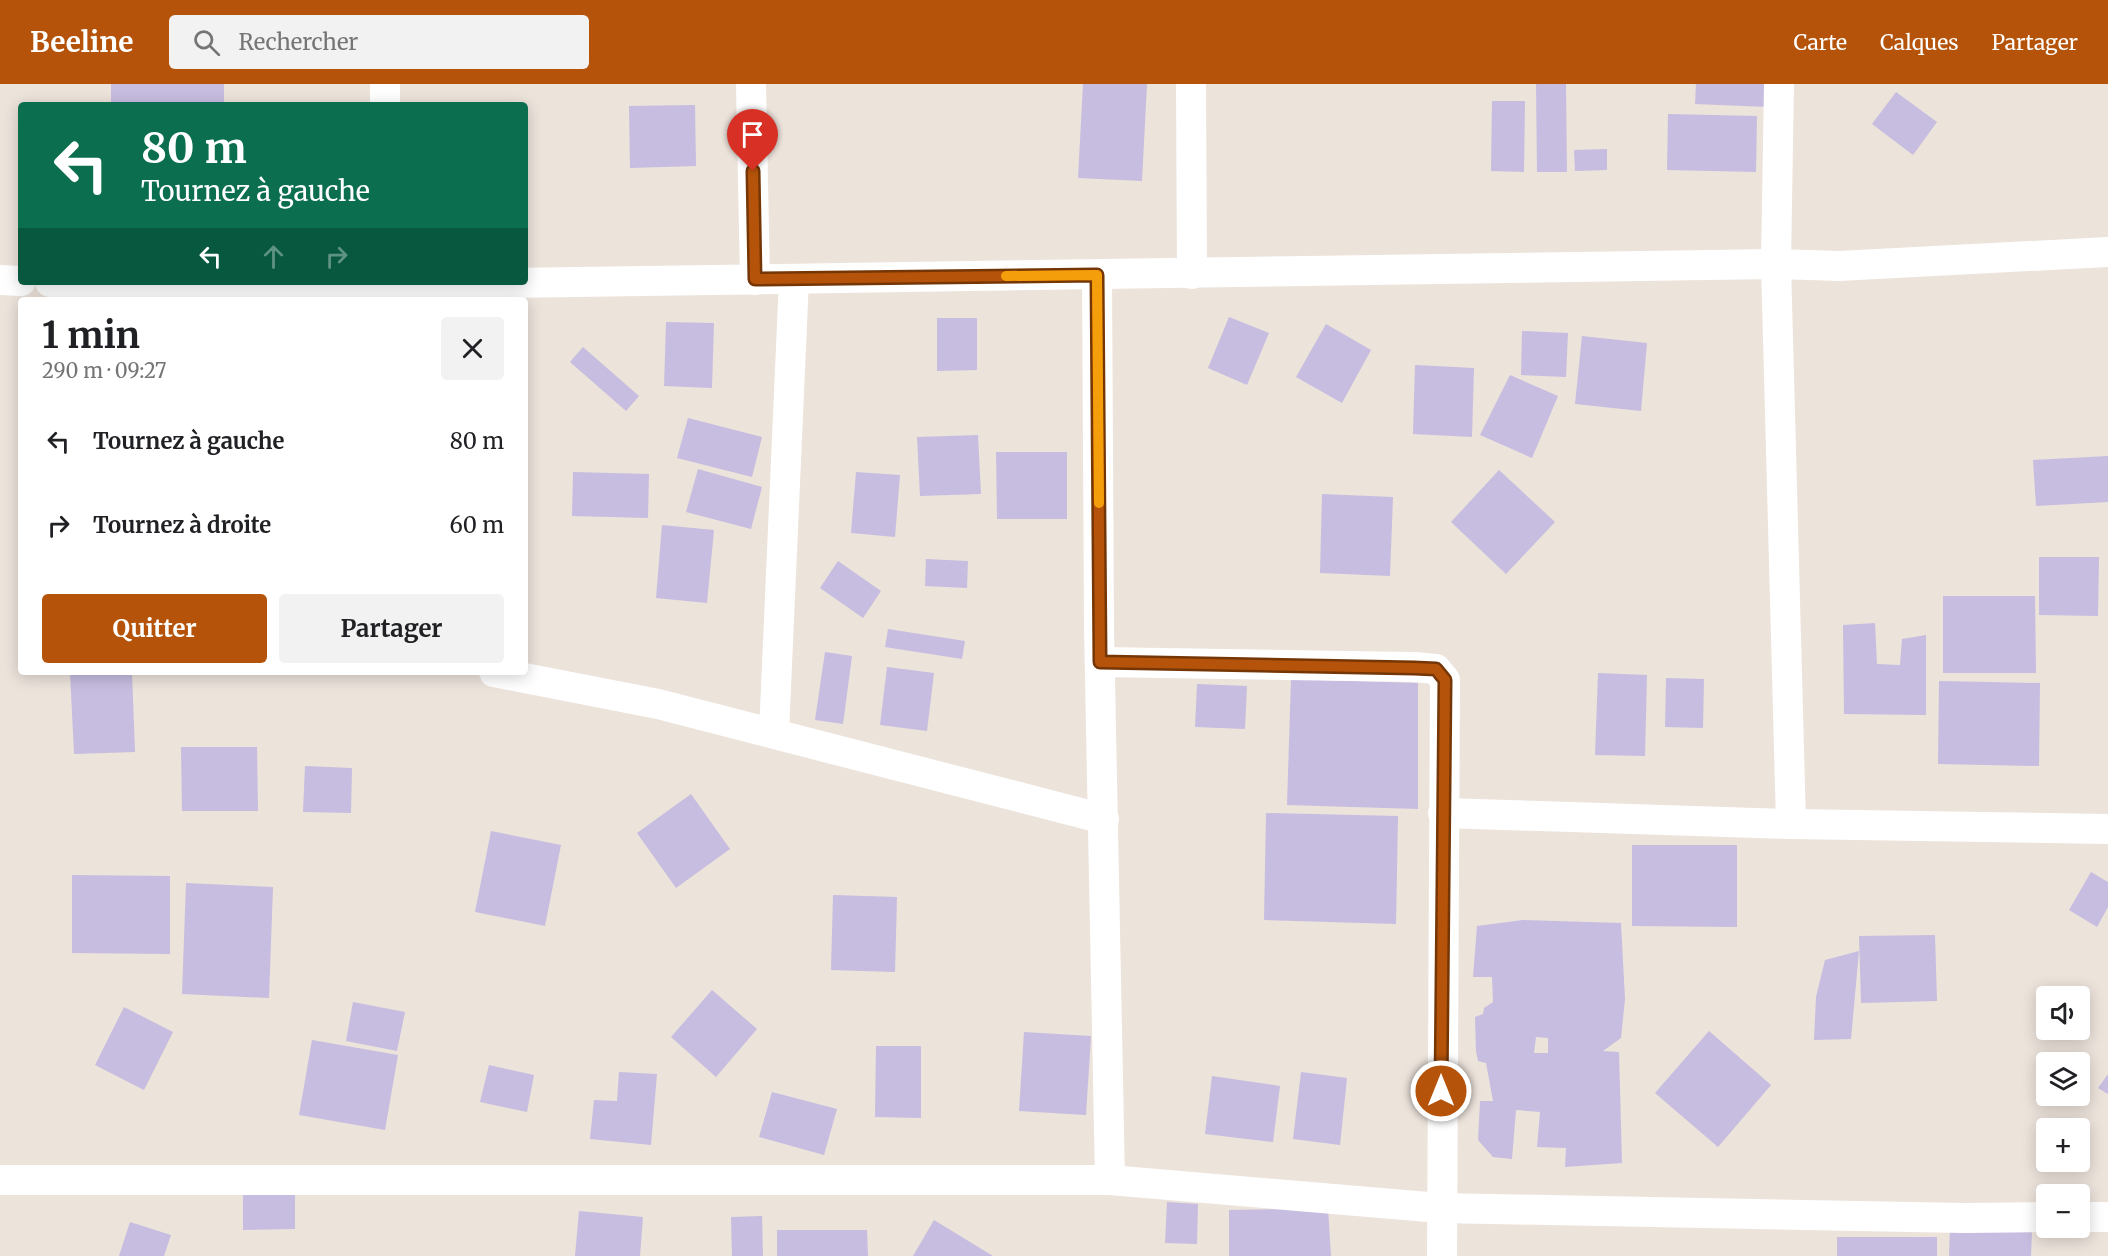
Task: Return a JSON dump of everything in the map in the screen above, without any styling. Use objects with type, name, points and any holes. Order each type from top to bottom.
[{"type":"street","points":[[385,84],[385,102]]},
{"type":"street","points":[[751,84],[755,279]]},
{"type":"street","points":[[1191,84],[1192,274]]},
{"type":"street","points":[[1779,84],[1776,264],[1791,824]]},
{"type":"street","points":[[528,281],[1192,274],[1776,264],[1839,267],[2108,252]]},
{"type":"street","points":[[1097,275],[1100,662],[1110,1180]]},
{"type":"street","points":[[774,734],[794,279]]},
{"type":"street","points":[[0,280],[18,280]]},
{"type":"street","points":[[81,285],[174,294],[347,285]]},
{"type":"street","points":[[1100,662],[1436,669],[1445,680],[1440,1208],[1442,1256]]},
{"type":"street","points":[[509,675],[658,704],[1104,819]]},
{"type":"street","points":[[1443,813],[1791,824],[2108,829]]},
{"type":"street","points":[[0,1180],[1110,1180],[1440,1208],[1952,1218],[2036,1217]]},
{"type":"street","points":[[2090,1217],[2108,1217]]},
{"type":"building","points":[[111,84],[224,84],[224,102],[111,102]]},
{"type":"building","points":[[1083,84],[1147,84],[1142,181],[1078,178]]},
{"type":"building","points":[[1536,84],[1566,84],[1567,172],[1537,172]]},
{"type":"building","points":[[1696,84],[1769,84],[1768,107],[1695,104]]},
{"type":"building","points":[[1896,92],[1937,122],[1913,155],[1872,124]]},
{"type":"building","points":[[1492,101],[1525,101],[1524,172],[1491,171]]},
{"type":"building","points":[[695,105],[696,166],[630,168],[629,106]]},
{"type":"building","points":[[1668,114],[1757,116],[1756,172],[1667,170]]},
{"type":"building","points":[[1607,149],[1607,170],[1575,171],[1574,150]]},
{"type":"building","points":[[1229,317],[1269,333],[1247,385],[1208,368]]},
{"type":"building","points":[[937,318],[977,318],[977,370],[937,371]]},
{"type":"building","points":[[666,322],[714,323],[712,388],[664,386]]},
{"type":"building","points":[[1326,324],[1371,350],[1342,403],[1296,377]]},
{"type":"building","points":[[1522,331],[1568,333],[1566,377],[1521,375]]},
{"type":"building","points":[[1582,336],[1647,343],[1641,411],[1575,404]]},
{"type":"building","points":[[583,347],[639,396],[626,411],[570,362]]},
{"type":"building","points":[[1415,365],[1474,368],[1472,437],[1413,434]]},
{"type":"building","points":[[1510,375],[1558,396],[1532,458],[1480,435]]},
{"type":"building","points":[[688,418],[762,437],[752,477],[677,458]]},
{"type":"building","points":[[978,435],[981,494],[920,496],[917,437]]},
{"type":"building","points":[[996,452],[1067,452],[1067,519],[997,519]]},
{"type":"building","points":[[2108,456],[2108,502],[2036,506],[2033,460]]},
{"type":"building","points":[[698,469],[762,487],[751,529],[686,512]]},
{"type":"building","points":[[1499,470],[1555,522],[1506,574],[1451,522]]},
{"type":"building","points":[[573,472],[649,474],[648,518],[572,516]]},
{"type":"building","points":[[856,472],[900,475],[895,537],[851,533]]},
{"type":"building","points":[[1322,494],[1393,497],[1390,576],[1320,573]]},
{"type":"building","points":[[662,525],[714,530],[707,603],[656,598]]},
{"type":"building","points":[[2039,557],[2099,557],[2098,616],[2039,615]]},
{"type":"building","points":[[926,559],[968,561],[967,588],[925,586]]},
{"type":"building","points":[[838,561],[881,591],[863,618],[820,588]]},
{"type":"building","points":[[1943,596],[2035,596],[2036,673],[1943,673]]},
{"type":"building","points":[[1875,623],[1877,664],[1900,665],[1902,639],[1926,635],[1926,715],[1844,714],[1843,625]]},
{"type":"building","points":[[888,629],[965,641],[962,659],[885,647]]},
{"type":"building","points":[[825,652],[852,656],[843,724],[815,720]]},
{"type":"building","points":[[887,667],[934,673],[927,731],[880,725]]},
{"type":"building","points":[[1598,673],[1647,675],[1645,756],[1595,755]]},
{"type":"building","points":[[70,675],[132,675],[135,752],[74,754]]},
{"type":"building","points":[[1666,678],[1704,679],[1703,728],[1665,727]]},
{"type":"building","points":[[1291,679],[1418,683],[1418,809],[1287,805]]},
{"type":"building","points":[[1939,681],[2040,683],[2039,766],[1938,764]]},
{"type":"building","points":[[1197,684],[1247,686],[1245,729],[1195,727]]},
{"type":"building","points":[[181,747],[257,747],[258,811],[182,811]]},
{"type":"building","points":[[305,766],[352,768],[351,813],[303,812]]},
{"type":"building","points":[[691,794],[730,849],[676,888],[637,833]]},
{"type":"building","points":[[1266,813],[1398,816],[1396,924],[1264,920]]},
{"type":"building","points":[[491,831],[561,845],[545,926],[475,912]]},
{"type":"building","points":[[1632,845],[1737,845],[1737,927],[1632,926]]},
{"type":"building","points":[[2091,872],[2108,882],[2108,907],[2097,927],[2069,910]]},
{"type":"building","points":[[72,875],[170,876],[170,954],[72,953]]},
{"type":"building","points":[[186,883],[273,887],[269,998],[182,994]]},
{"type":"building","points":[[833,895],[897,897],[895,972],[831,970]]},
{"type":"building","points":[[1523,920],[1621,923],[1625,999],[1621,1038],[1603,1051],[1619,1052],[1622,1163],[1565,1167],[1566,1148],[1537,1147],[1540,1112],[1516,1110],[1512,1159],[1493,1157],[1478,1140],[1480,1101],[1493,1101],[1486,1063],[1478,1061],[1475,1017],[1483,1014],[1484,1008],[1493,1002],[1492,977],[1473,977],[1477,926]],"holes":[[[1536,1037],[1548,1038],[1548,1053],[1534,1053]]]},
{"type":"building","points":[[1935,935],[1937,1001],[1861,1003],[1859,936]]},
{"type":"building","points":[[1859,951],[1851,1039],[1814,1040],[1816,997],[1825,960]]},
{"type":"building","points":[[712,990],[757,1029],[716,1077],[671,1037]]},
{"type":"building","points":[[353,1002],[405,1012],[397,1051],[346,1041]]},
{"type":"building","points":[[124,1007],[173,1032],[144,1090],[95,1065]]},
{"type":"building","points":[[1709,1031],[1771,1085],[1718,1147],[1655,1093]]},
{"type":"building","points":[[1024,1032],[1091,1036],[1086,1115],[1019,1111]]},
{"type":"building","points":[[312,1040],[398,1055],[385,1130],[299,1115]]},
{"type":"building","points":[[876,1046],[921,1046],[921,1118],[875,1117]]},
{"type":"building","points":[[489,1065],[534,1075],[527,1112],[480,1102]]},
{"type":"building","points":[[619,1072],[657,1074],[651,1145],[590,1139],[594,1100],[617,1101]]},
{"type":"building","points":[[1301,1072],[1347,1078],[1340,1145],[1293,1139]]},
{"type":"building","points":[[2108,1074],[2108,1094],[2098,1088]]},
{"type":"building","points":[[1212,1076],[1280,1086],[1273,1142],[1205,1134]]},
{"type":"building","points":[[772,1092],[837,1109],[824,1155],[759,1137]]},
{"type":"building","points":[[295,1186],[295,1229],[243,1230],[243,1187]]},
{"type":"building","points":[[1167,1202],[1198,1204],[1197,1244],[1165,1243]]},
{"type":"building","points":[[1328,1208],[1331,1256],[1229,1256],[1229,1210]]},
{"type":"building","points":[[579,1211],[643,1217],[640,1256],[575,1256]]},
{"type":"building","points":[[762,1216],[763,1256],[732,1256],[731,1217]]},
{"type":"building","points":[[934,1220],[993,1256],[913,1256]]},
{"type":"building","points":[[130,1222],[171,1235],[164,1256],[119,1256]]},
{"type":"building","points":[[1950,1228],[2032,1231],[2031,1256],[1949,1256]]},
{"type":"building","points":[[777,1230],[867,1230],[868,1256],[777,1256]]},
{"type":"building","points":[[1837,1237],[1937,1237],[1937,1256],[1837,1256]]},
{"type":"slow traffic","points":[[1006,276],[1097,275],[1099,503]]},
{"type":"route","points":[[753,171],[755,279],[1097,275],[1100,662],[1436,669],[1445,680],[1441,1091]]}]
